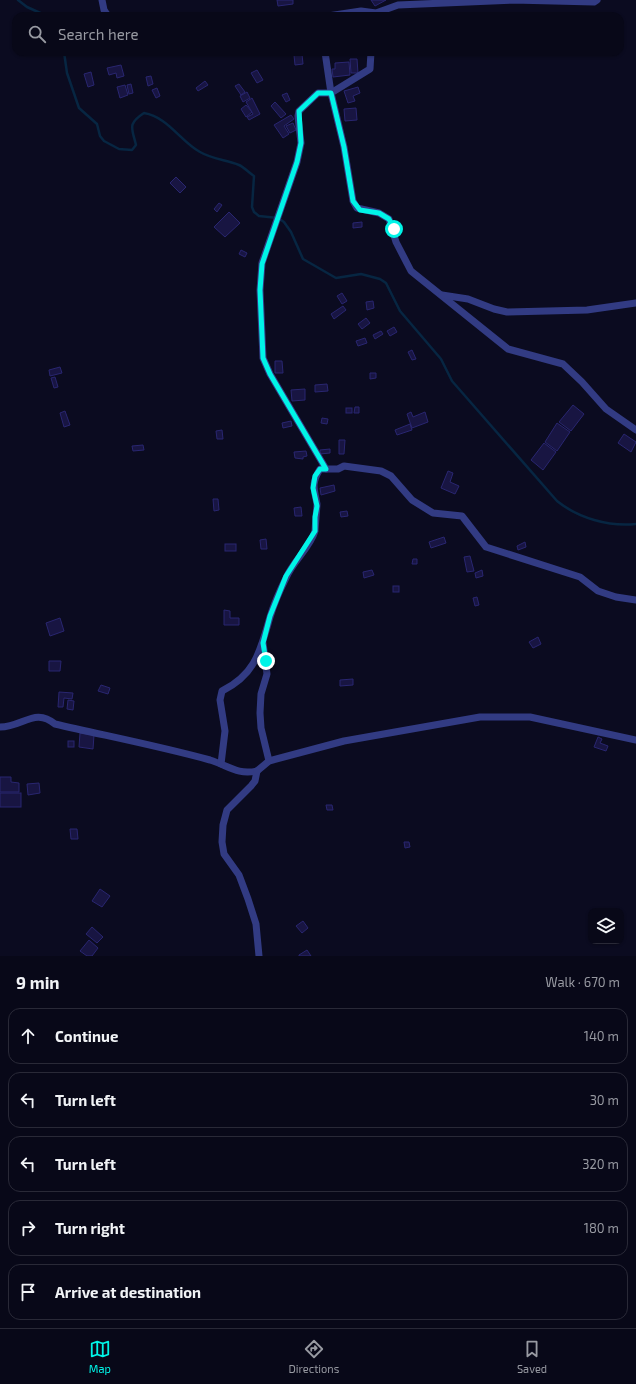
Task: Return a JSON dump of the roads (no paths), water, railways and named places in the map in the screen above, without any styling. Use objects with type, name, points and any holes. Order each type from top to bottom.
[{"type":"street","points":[[102,0],[105,12]]},
{"type":"street","points":[[381,12],[398,5],[513,0],[594,2],[597,0]]},
{"type":"street","points":[[354,12],[366,12]]},
{"type":"street","points":[[326,56],[331,93],[344,147],[353,201],[360,210],[379,213],[389,219],[396,242],[411,271],[508,348],[563,364],[582,382],[606,409],[636,430]]},
{"type":"street","points":[[326,469],[270,374],[263,358],[260,290],[262,264],[300,150],[299,111],[318,93],[331,93],[370,69],[372,56]]},
{"type":"street","points":[[442,295],[468,299],[494,309],[507,312],[587,310],[636,303]]},
{"type":"street","points":[[221,764],[224,731],[220,700],[222,691],[245,676],[256,660],[263,643],[270,616],[286,576],[315,531],[317,506],[313,488],[315,476],[320,469],[338,469],[344,466],[381,471],[391,476],[412,500],[433,513],[462,516],[486,547],[580,577],[598,591],[636,600]]},
{"type":"street","points":[[263,643],[267,674],[261,694],[260,713],[261,728],[269,761]]},
{"type":"street","points":[[0,728],[13,726],[36,716],[47,717],[55,724],[221,764],[245,773],[257,771],[269,761],[344,741],[480,718],[530,716],[636,740]]},
{"type":"street","points":[[257,771],[255,781],[227,810],[223,826],[222,842],[224,854],[239,874],[256,924],[259,956]]},
{"type":"waterway","points":[[18,0],[27,7],[38,12]]},
{"type":"waterway","points":[[65,56],[67,73],[79,108],[97,124],[100,136],[104,141],[119,149],[132,150],[136,145],[132,130],[133,123],[144,113],[160,119],[200,152],[243,167],[254,176],[252,207],[254,212],[259,216],[278,218],[284,222],[291,232],[303,259],[336,278],[361,274],[380,279],[386,283],[400,311],[441,359],[452,381],[557,501],[574,512],[594,520],[615,524],[636,524]]}]
